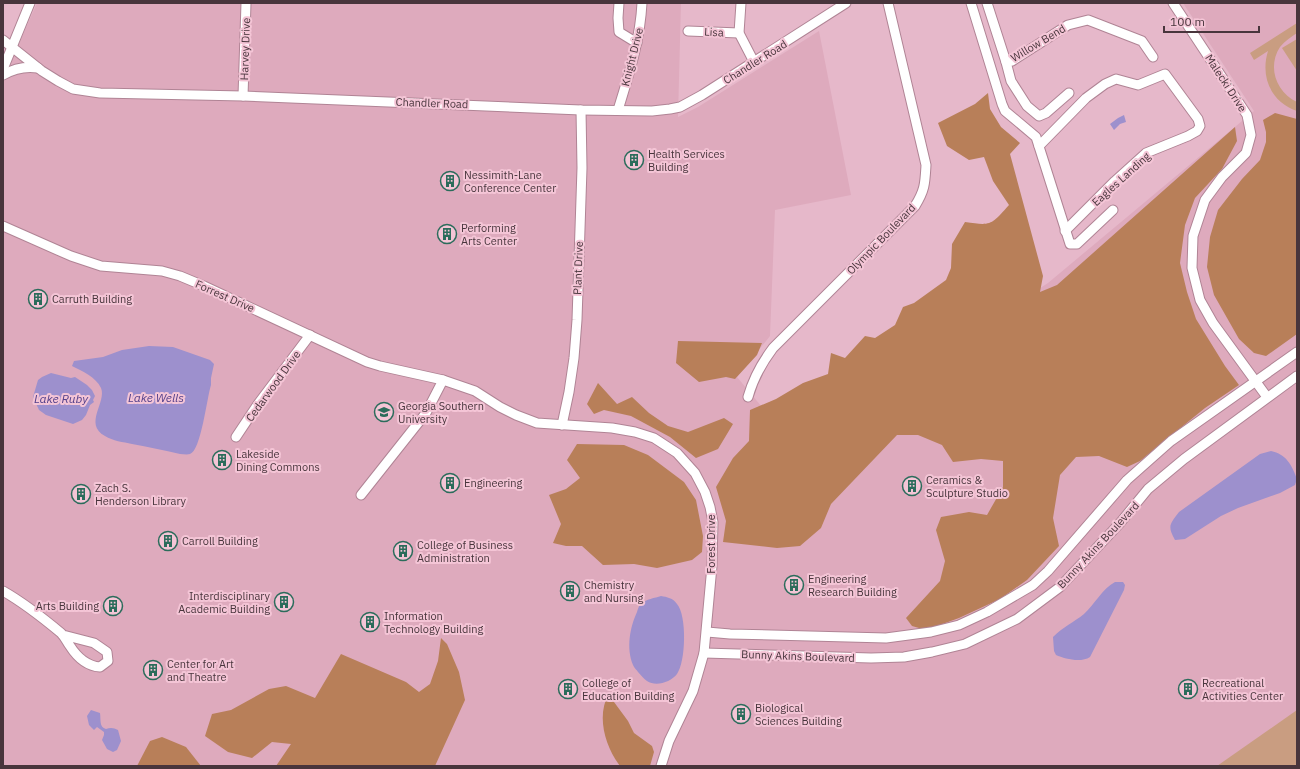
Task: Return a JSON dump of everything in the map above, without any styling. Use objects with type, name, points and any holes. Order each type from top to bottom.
[{"type":"street","points":[[3,69],[30,3]]},
{"type":"street","name":"Harvey Drive","points":[[243,96],[246,3]]},
{"type":"street","points":[[619,3],[619,32],[637,43]]},
{"type":"street","name":"Knight Drive","points":[[618,110],[634,60],[641,21],[642,3]]},
{"type":"street","points":[[742,3],[739,33],[754,62]]},
{"type":"street","name":"Chandler Road","points":[[3,40],[39,69],[58,81],[73,89],[100,93],[243,96],[581,110],[652,111],[680,107],[702,95],[846,3]]},
{"type":"street","name":"Olympic Boulevard","points":[[748,397],[751,386],[761,364],[773,348],[915,206],[922,194],[925,183],[926,165],[888,3]]},
{"type":"street","name":"Eagles Landing","points":[[971,3],[1002,104],[1005,111],[1036,138],[1070,244],[1077,244],[1113,210]]},
{"type":"street","name":"Willow Bend","points":[[987,3],[1011,81],[1027,106],[1039,116],[1046,113],[1068,93]]},
{"type":"street","name":"Malecki Drive","points":[[1173,3],[1247,115],[1251,135],[1246,153],[1222,178],[1205,200],[1193,236],[1192,268],[1200,300],[1213,323],[1267,397]]},
{"type":"street","name":"Willow Bend","points":[[1006,62],[1012,62],[1068,25],[1088,20],[1142,42],[1153,57]]},
{"type":"street","name":"Lisa","points":[[688,31],[739,33]]},
{"type":"street","points":[[3,74],[22,67],[39,69]]},
{"type":"street","name":"Eagles Landing","points":[[1039,146],[1086,98],[1105,84],[1116,80],[1138,85],[1166,74],[1198,119],[1200,126],[1197,130],[1188,136],[1146,154],[1065,231]]},
{"type":"street","name":"Plant Drive","points":[[562,425],[574,358],[577,320],[582,168],[581,110]]},
{"type":"street","name":"Forrest Drive","points":[[3,226],[71,256],[101,266],[162,271],[180,276],[367,362],[443,380]]},
{"type":"street","name":"Cedarwood Drive","points":[[236,437],[258,404],[310,335]]},
{"type":"street","name":"Bunny Akins Boulevard","points":[[706,632],[886,638],[945,629],[959,625],[987,612],[1034,585],[1127,480],[1171,441],[1297,352]]},
{"type":"street","name":"Bunny Akins Boulevard","points":[[704,653],[871,658],[904,656],[932,652],[965,644],[1017,619],[1060,587],[1120,523],[1148,489],[1184,459],[1297,376]]},
{"type":"street","points":[[361,495],[426,413],[443,380]]},
{"type":"street","name":"Forest Drive","points":[[443,380],[475,391],[500,407],[537,423],[612,428],[635,432],[654,438],[677,453],[695,473],[705,492],[710,506],[713,522],[712,566],[704,653],[693,690],[669,742],[661,766]]},
{"type":"street","points":[[3,591],[17,599],[63,635],[71,648],[83,661],[92,667],[100,667],[108,661],[107,652],[94,643],[63,635]]},
{"type":"shaded area","name":"Georgia Southern University","points":[[37,3],[681,3],[678,117],[698,107],[819,31],[851,195],[775,210],[770,336],[737,377],[795,447],[1048,283],[1254,111],[1183,3],[1297,3],[1297,766],[3,766],[3,50],[13,57]]},
{"type":"shaded area","points":[[1297,23],[1297,33],[1280,47],[1276,55],[1274,71],[1279,85],[1284,92],[1297,102],[1297,111],[1280,101],[1274,95],[1270,87],[1266,70],[1268,51],[1254,60],[1250,53]]},
{"type":"shaded area","points":[[1297,39],[1297,71],[1282,48]]},
{"type":"shaded area","points":[[988,93],[990,109],[1001,127],[1020,143],[1010,154],[1043,276],[1040,292],[1057,285],[1235,127],[1237,141],[1222,169],[1195,198],[1185,225],[1180,263],[1187,292],[1196,319],[1225,366],[1239,385],[1205,408],[1140,461],[1127,467],[1099,456],[1076,457],[1060,475],[1053,518],[1059,546],[1027,580],[1000,599],[959,618],[926,630],[912,626],[906,618],[940,581],[945,561],[936,530],[941,517],[969,512],[987,515],[1003,487],[1003,461],[981,459],[953,462],[942,445],[918,435],[897,435],[831,504],[821,528],[800,546],[777,548],[723,542],[726,521],[716,487],[733,458],[749,441],[750,410],[776,399],[803,383],[828,374],[831,353],[845,358],[865,336],[875,338],[895,325],[903,307],[914,303],[946,280],[951,268],[952,244],[965,222],[986,224],[998,217],[1009,205],[993,181],[984,157],[969,160],[947,146],[938,123],[975,104]]},
{"type":"shaded area","points":[[1275,113],[1297,119],[1297,334],[1266,356],[1254,353],[1239,339],[1214,295],[1207,267],[1210,237],[1218,210],[1242,179],[1260,160],[1266,142],[1266,132],[1263,120]]},
{"type":"shaded area","points":[[678,341],[762,343],[757,355],[735,379],[726,377],[699,382],[676,363]]},
{"type":"shaded area","points":[[598,383],[617,404],[632,397],[649,413],[668,426],[688,432],[724,418],[733,424],[718,449],[696,458],[670,437],[631,416],[604,410],[594,414],[587,404]]},
{"type":"shaded area","points":[[577,444],[624,445],[648,455],[684,482],[696,500],[703,536],[702,552],[692,560],[657,568],[634,564],[603,565],[582,546],[566,546],[553,543],[561,524],[549,495],[566,489],[580,478],[567,460]]},
{"type":"shaded area","points":[[441,638],[447,644],[459,672],[465,700],[435,766],[276,766],[291,744],[272,742],[252,758],[228,752],[205,736],[212,714],[231,710],[269,689],[286,686],[315,698],[341,654],[406,682],[419,692],[430,684],[438,661]]},
{"type":"shaded area","points":[[609,693],[628,721],[634,733],[652,746],[654,752],[650,766],[620,766],[615,758],[606,740],[603,721],[603,711]]},
{"type":"shaded area","points":[[1297,710],[1297,766],[1217,766]]},
{"type":"shaded area","points":[[162,737],[186,747],[201,766],[137,766],[150,741]]},
{"type":"water","points":[[1124,115],[1126,122],[1120,124],[1114,130],[1110,124]]},
{"type":"water","name":"Lake Wells","points":[[149,346],[173,347],[210,360],[214,364],[200,434],[194,451],[190,454],[180,454],[122,442],[105,436],[99,431],[96,425],[97,413],[102,394],[101,388],[96,381],[84,372],[72,366],[74,361],[103,357],[122,350]]},
{"type":"water","name":"Lake Ruby","points":[[51,373],[71,378],[75,377],[92,390],[95,396],[93,400],[94,402],[90,405],[82,420],[73,424],[46,415],[39,410],[33,397],[38,380]]},
{"type":"water","points":[[1271,451],[1284,457],[1291,465],[1297,479],[1295,485],[1280,493],[1238,508],[1221,516],[1185,539],[1175,540],[1170,528],[1173,519],[1179,512],[1260,454]]},
{"type":"water","points":[[1115,582],[1123,582],[1125,585],[1124,590],[1090,657],[1078,660],[1068,659],[1056,655],[1054,651],[1053,637],[1084,614],[1102,593]]},
{"type":"water","points":[[661,596],[674,600],[680,610],[684,628],[684,649],[680,668],[677,674],[663,683],[655,684],[646,680],[633,666],[629,645],[632,624],[640,605],[643,602]]},
{"type":"water","points":[[91,710],[100,713],[102,727],[106,729],[112,728],[118,730],[121,741],[117,750],[113,752],[107,749],[102,740],[104,732],[97,727],[94,730],[89,725],[87,716]]},
{"type":"place","name":"Health Services Building","points":[[634,160]]},
{"type":"place","name":"Nessimith-Lane Conference Center","points":[[450,181]]},
{"type":"place","name":"Performing Arts Center","points":[[447,234]]},
{"type":"place","name":"Carruth Building","points":[[38,299]]},
{"type":"place","name":"Georgia Southern University","points":[[384,412]]},
{"type":"place","name":"Lakeside Dining Commons","points":[[222,460]]},
{"type":"place","name":"Engineering","points":[[450,483]]},
{"type":"place","name":"Ceramics & Sculpture Studio","points":[[912,486]]},
{"type":"place","name":"Zach S. Henderson Library","points":[[81,494]]},
{"type":"place","name":"Carroll Building","points":[[168,541]]},
{"type":"place","name":"College of Business Administration","points":[[403,551]]},
{"type":"place","name":"Engineering Research Building","points":[[794,585]]},
{"type":"place","name":"Chemistry and Nursing","points":[[570,591]]},
{"type":"place","name":"Interdisciplinary Academic Building","points":[[284,602]]},
{"type":"place","name":"Arts Building","points":[[113,606]]},
{"type":"place","name":"Information Technology Building","points":[[370,622]]},
{"type":"place","name":"Center for Art and Theatre","points":[[153,670]]},
{"type":"place","name":"College of Education Building","points":[[568,689]]},
{"type":"place","name":"Recreational Activities Center","points":[[1188,689]]},
{"type":"place","name":"Biological Sciences Building","points":[[741,714]]}]
